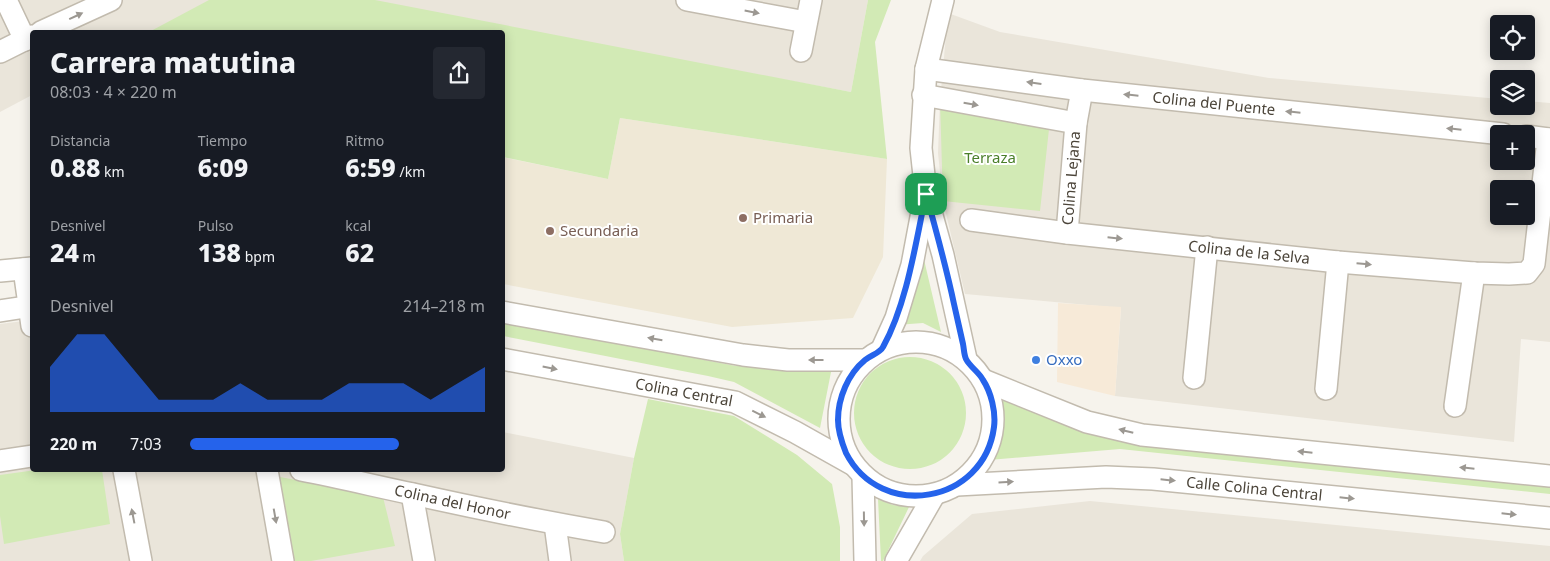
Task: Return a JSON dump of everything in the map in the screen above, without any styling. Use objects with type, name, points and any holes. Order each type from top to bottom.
[{"type":"street","points":[[6,0],[30,32]]},
{"type":"street","points":[[46,30],[110,0]]},
{"type":"street","points":[[687,0],[806,22]]},
{"type":"street","points":[[801,52],[811,0]]},
{"type":"street","points":[[943,0],[926,69],[921,148],[926,194],[944,255],[966,359]]},
{"type":"street","points":[[0,52],[30,37]]},
{"type":"street","name":"Colina del Puente","points":[[926,69],[1082,90],[1490,133]]},
{"type":"street","name":"Colina Lejana","points":[[1067,233],[1076,123],[1082,90]]},
{"type":"street","points":[[924,96],[1076,123]]},
{"type":"street","points":[[1535,137],[1549,138]]},
{"type":"street","name":"Colina de la Selva","points":[[971,220],[1067,233],[1338,262],[1474,273],[1527,273],[1534,264],[1549,138]]},
{"type":"street","points":[[505,313],[743,355],[788,360],[874,354],[911,341],[940,345],[966,359],[983,380],[992,402],[994,426],[988,449],[976,469],[957,485],[934,494],[909,496],[885,490],[858,470],[842,444],[838,421],[840,399],[850,378],[874,354],[896,318],[912,265],[926,194]]},
{"type":"street","points":[[1194,378],[1207,247]]},
{"type":"street","points":[[1326,389],[1338,262]]},
{"type":"street","points":[[0,271],[28,268],[30,290]]},
{"type":"street","points":[[1454,406],[1474,273]]},
{"type":"street","points":[[0,311],[30,313]]},
{"type":"street","name":"Colina Central","points":[[505,360],[735,402],[795,432],[858,470]]},
{"type":"street","points":[[983,380],[1087,422],[1142,435],[1550,476]]},
{"type":"street","points":[[0,461],[30,456]]},
{"type":"street","points":[[858,470],[865,561]]},
{"type":"street","points":[[124,472],[141,561]]},
{"type":"street","points":[[267,472],[283,561]]},
{"type":"street","name":"Colina del Honor","points":[[338,473],[365,476],[412,494],[555,524],[604,532]]},
{"type":"street","name":"Calle Colina Central","points":[[957,485],[1106,477],[1153,479],[1550,518]]},
{"type":"street","points":[[412,494],[424,561]]},
{"type":"street","points":[[896,561],[934,494]]},
{"type":"street","points":[[555,524],[560,561]]},
{"type":"shaded area","points":[[0,0],[231,0],[166,30],[30,30],[30,96],[0,112]]},
{"type":"shaded area","points":[[355,0],[868,0],[851,92]]},
{"type":"shaded area","points":[[948,13],[1000,32],[1269,78],[1490,98],[1490,115],[1535,115],[1535,102],[1550,103],[1550,342],[1521,339],[1514,442],[1115,396],[1121,308],[965,294],[943,201],[938,153],[940,101]]},
{"type":"shaded area","name":"Primaria","points":[[620,118],[887,159],[883,257],[853,318],[732,327],[505,284],[505,158],[608,179]]},
{"type":"shaded area","points":[[1058,303],[1121,307],[1115,396],[1057,382]]},
{"type":"shaded area","points":[[30,320],[30,472],[505,472],[505,432],[634,458],[620,534],[624,561],[0,561],[0,324]]},
{"type":"shaded area","points":[[1090,501],[1550,546],[1550,561],[920,561],[923,556],[972,514]]},
{"type":"green space","points":[[209,0],[375,0],[851,92],[868,0],[891,0],[875,42],[887,159],[620,118],[608,179],[505,157],[505,30],[153,30]]},
{"type":"green space","name":"Terraza","points":[[940,101],[1050,120],[1040,211],[943,201]]},
{"type":"green space","points":[[922,251],[941,332],[923,323],[896,325]]},
{"type":"green space","points":[[505,322],[736,366],[832,367],[820,428],[734,382],[505,336]]},
{"type":"green space","points":[[910,357],[931,361],[950,373],[962,392],[966,413],[962,434],[950,453],[931,465],[910,469],[889,465],[870,453],[858,434],[854,413],[858,392],[870,373],[889,361]]},
{"type":"green space","points":[[999,395],[1116,438],[1550,481],[1550,494],[1120,449],[989,460],[1004,424]]},
{"type":"green space","points":[[648,399],[734,416],[797,455],[832,484],[840,527],[840,561],[624,561],[620,534],[634,458]]},
{"type":"green space","points":[[30,471],[102,472],[110,524],[4,544],[0,516],[0,475]]},
{"type":"green space","points":[[275,476],[383,497],[395,546],[311,561],[288,561]]},
{"type":"green space","points":[[878,499],[893,505],[909,507],[883,561],[881,561]]},
{"type":"place","name":"Primaria","points":[[743,218]]},
{"type":"place","name":"Secundaria","points":[[550,231]]},
{"type":"place","name":"Oxxo","points":[[1036,360]]},
{"type":"route","points":[[926,194],[944,255],[966,359],[983,380],[992,402],[994,426],[988,449],[976,469],[957,485],[934,494],[909,496],[885,490],[863,476],[852,464],[842,444],[838,421],[840,399],[850,378],[865,360],[882,349],[896,318],[912,265],[926,194]]}]
